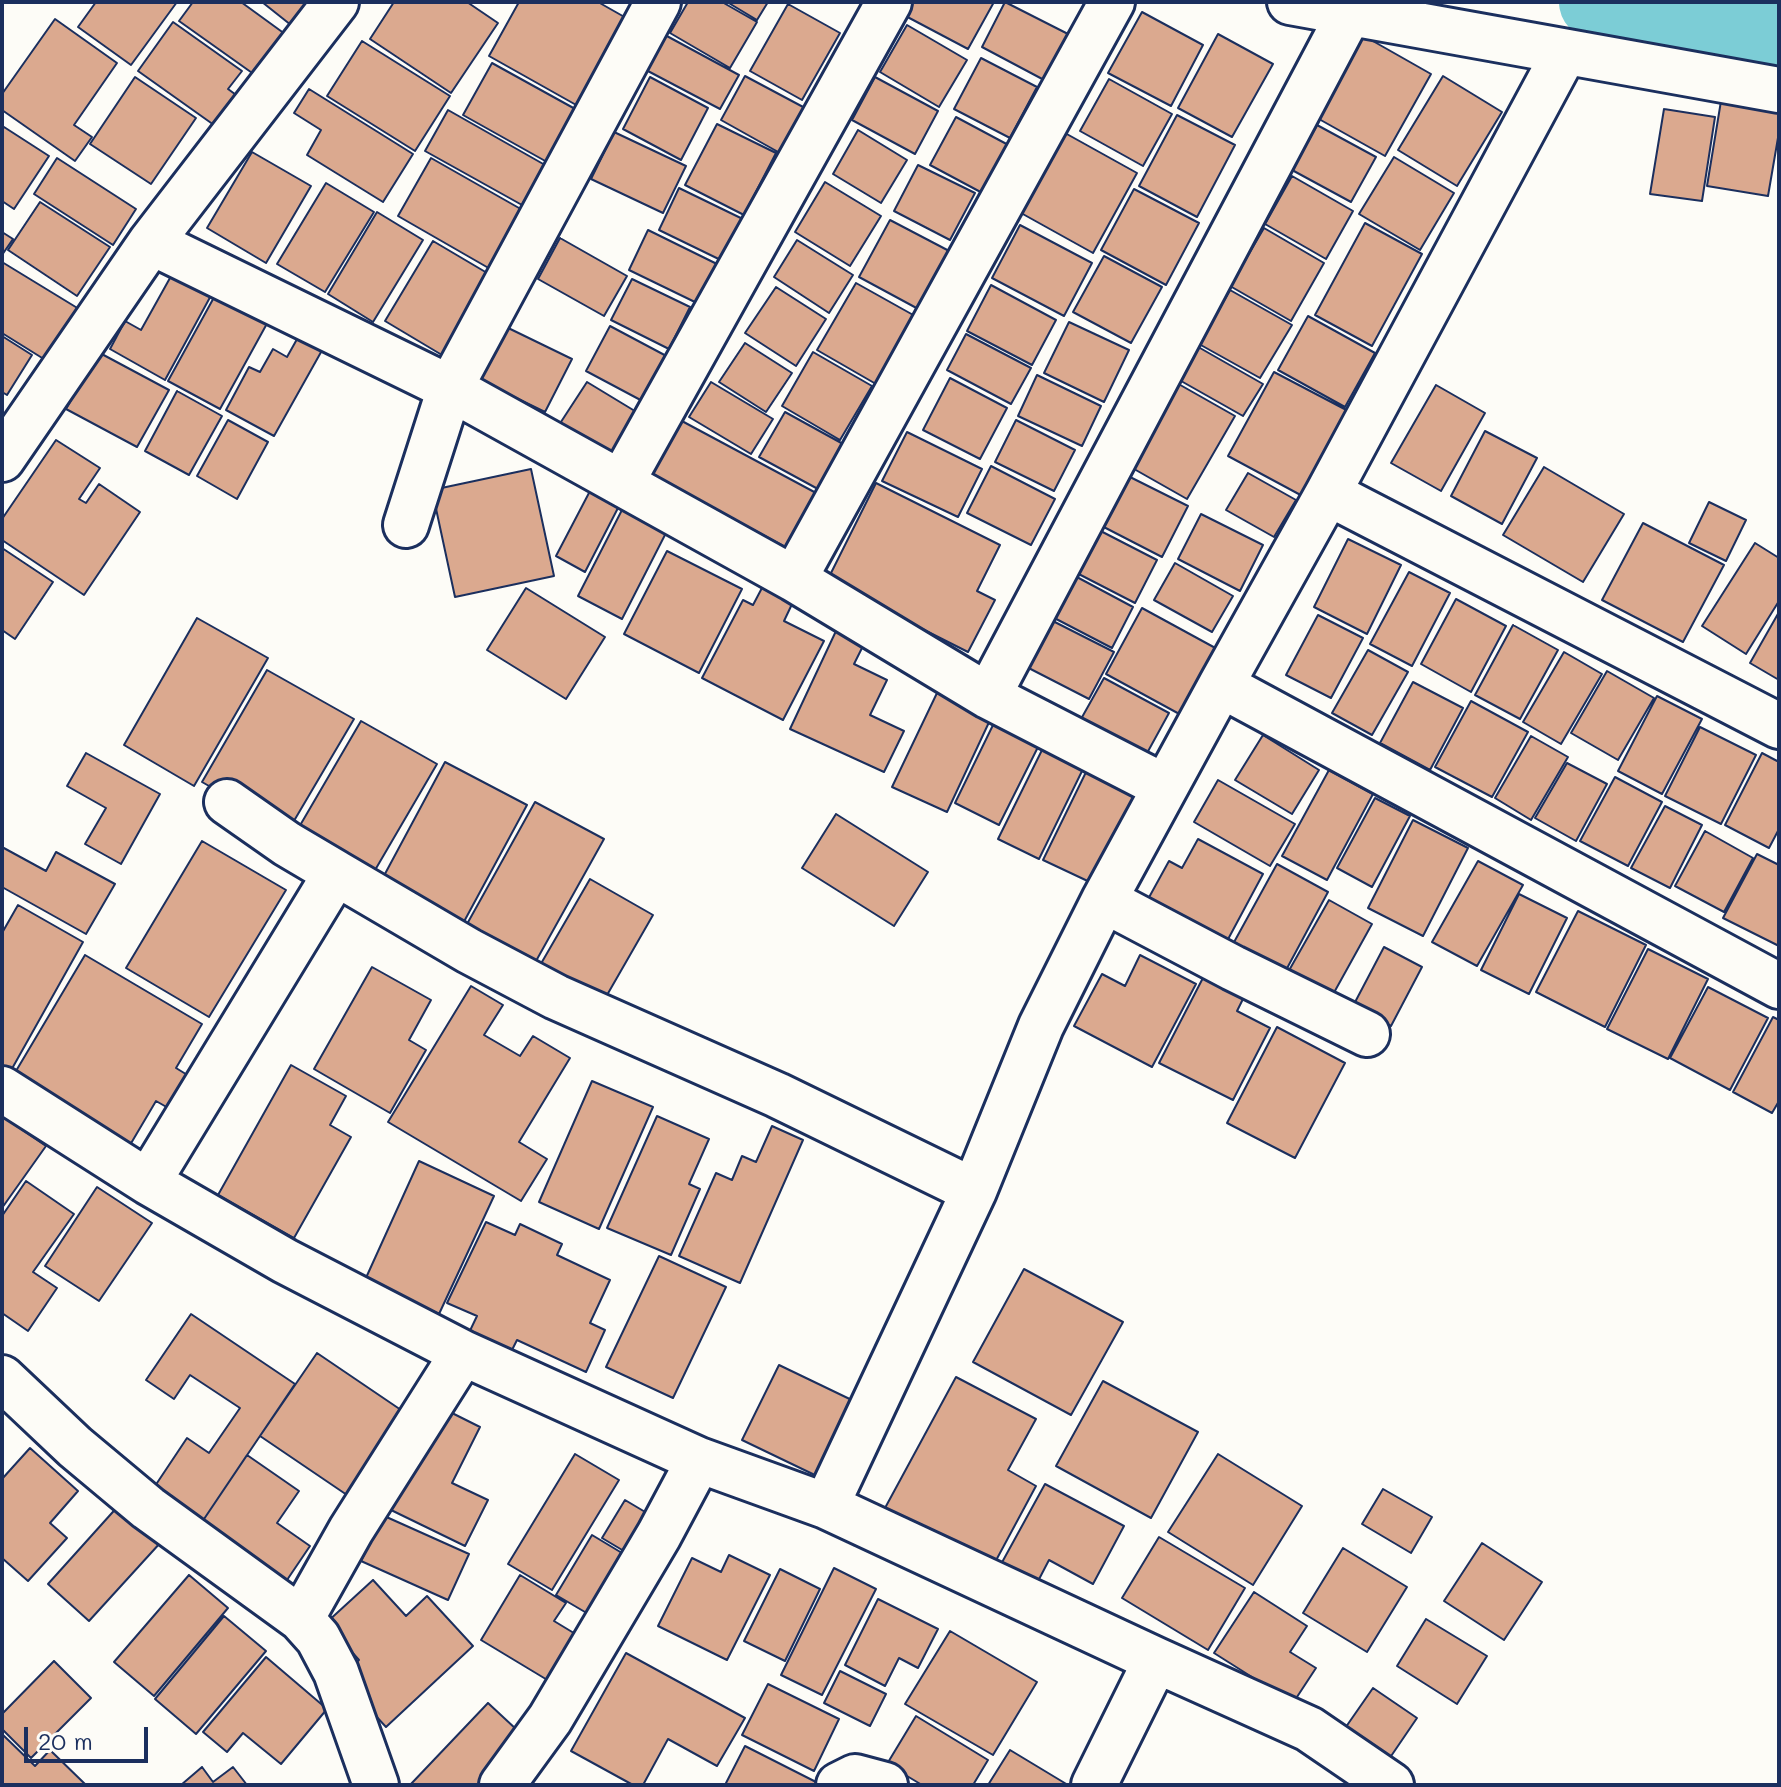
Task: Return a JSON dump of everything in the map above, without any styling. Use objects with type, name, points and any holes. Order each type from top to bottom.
[{"type":"street","points":[[2,459],[151,242],[336,2]]},
{"type":"street","points":[[406,525],[450,388],[658,2]]},
{"type":"street","points":[[621,483],[889,2]]},
{"type":"street","points":[[794,579],[1112,2]]},
{"type":"street","points":[[1290,2],[1779,90]]},
{"type":"street","points":[[988,696],[1350,12]]},
{"type":"street","points":[[826,1506],[974,1191],[1041,1026],[1104,900],[1328,493],[1565,52]]},
{"type":"street","points":[[151,242],[450,388],[794,579],[988,696],[1165,787]]},
{"type":"street","points":[[1328,493],[1779,726]]},
{"type":"street","points":[[1221,685],[1779,986]]},
{"type":"street","points":[[227,802],[287,844],[469,951],[556,997],[777,1095],[974,1191]]},
{"type":"street","points":[[148,1182],[336,873]]},
{"type":"street","points":[[1104,900],[1367,1034]]},
{"type":"street","points":[[2,1089],[148,1182],[285,1261],[463,1353],[699,1460],[826,1506],[1309,1729],[1391,1785]]},
{"type":"street","points":[[301,1619],[351,1530],[463,1353]]},
{"type":"street","points":[[2,1378],[75,1447],[148,1508],[301,1619],[318,1638],[336,1672],[376,1785]]},
{"type":"street","points":[[502,1785],[550,1719],[659,1535],[699,1460]]},
{"type":"street","points":[[1094,1785],[1156,1660]]},
{"type":"street","points":[[839,1785],[855,1777],[885,1785]]},
{"type":"building","points":[[96,2],[177,2],[131,65],[78,27]]},
{"type":"building","points":[[193,2],[241,2],[285,34],[255,75],[179,21]]},
{"type":"building","points":[[262,2],[323,2],[301,33]]},
{"type":"building","points":[[394,2],[467,2],[498,23],[451,93],[370,39]]},
{"type":"building","points":[[519,2],[598,2],[628,19],[578,106],[489,56]]},
{"type":"building","points":[[688,2],[722,2],[757,22],[730,68],[670,33]]},
{"type":"building","points":[[727,2],[768,2],[757,20]]},
{"type":"building","points":[[903,2],[994,2],[968,49],[898,12]]},
{"type":"building","points":[[1005,2],[1070,35],[1046,81],[982,47]]},
{"type":"building","points":[[788,4],[840,33],[802,100],[750,71]]},
{"type":"building","points":[[1142,12],[1203,45],[1171,106],[1108,73]]},
{"type":"building","points":[[55,19],[117,63],[74,125],[92,137],[75,161],[2,110],[2,94]]},
{"type":"building","points":[[173,22],[242,71],[228,89],[243,100],[221,130],[138,71]]},
{"type":"building","points":[[907,25],[967,60],[939,107],[880,72]]},
{"type":"building","points":[[1357,32],[1431,74],[1385,156],[1310,114]]},
{"type":"building","points":[[1218,34],[1273,64],[1232,137],[1178,108]]},
{"type":"building","points":[[665,35],[739,75],[720,109],[646,70]]},
{"type":"building","points":[[362,41],[450,96],[415,151],[327,96]]},
{"type":"building","points":[[981,58],[1037,87],[1010,138],[954,109]]},
{"type":"building","points":[[492,63],[577,110],[547,162],[463,115]]},
{"type":"building","points":[[745,76],[805,108],[780,153],[721,120]]},
{"type":"building","points":[[1443,76],[1502,112],[1457,186],[1398,150]]},
{"type":"building","points":[[135,77],[196,118],[151,184],[90,144]]},
{"type":"building","points":[[650,77],[708,108],[681,160],[623,129]]},
{"type":"building","points":[[875,77],[938,111],[915,154],[852,120]]},
{"type":"building","points":[[1109,79],[1172,114],[1143,166],[1080,131]]},
{"type":"building","points":[[309,89],[413,154],[383,202],[307,155],[321,130],[294,113]]},
{"type":"building","points":[[1721,101],[1779,110],[1779,132],[1768,196],[1707,186]]},
{"type":"building","points":[[1664,109],[1715,117],[1702,201],[1650,194]]},
{"type":"building","points":[[448,110],[545,165],[522,205],[425,151]]},
{"type":"building","points":[[1177,115],[1235,145],[1197,217],[1139,186]]},
{"type":"building","points":[[956,117],[1014,148],[988,196],[930,165]]},
{"type":"building","points":[[717,124],[776,153],[744,215],[685,185]]},
{"type":"building","points":[[1317,125],[1376,157],[1351,202],[1292,170]]},
{"type":"building","points":[[4,127],[49,156],[14,209],[2,201]]},
{"type":"building","points":[[858,130],[907,160],[881,203],[833,174]]},
{"type":"building","points":[[614,132],[686,166],[663,213],[591,179]]},
{"type":"building","points":[[1065,133],[1137,173],[1093,253],[1021,213]]},
{"type":"building","points":[[252,152],[311,186],[266,263],[207,228]]},
{"type":"building","points":[[1394,157],[1454,193],[1420,250],[1359,214]]},
{"type":"building","points":[[57,158],[136,209],[113,245],[34,194]]},
{"type":"building","points":[[431,158],[526,212],[492,270],[398,216]]},
{"type":"building","points":[[918,165],[975,193],[950,240],[894,211]]},
{"type":"building","points":[[1292,176],[1353,211],[1326,259],[1265,224]]},
{"type":"building","points":[[825,182],[881,216],[850,266],[795,232]]},
{"type":"building","points":[[326,183],[374,212],[325,292],[277,264]]},
{"type":"building","points":[[679,188],[751,223],[731,265],[659,230]]},
{"type":"building","points":[[1134,189],[1199,223],[1166,285],[1101,250]]},
{"type":"building","points":[[40,202],[110,247],[77,296],[8,250]]},
{"type":"building","points":[[377,212],[423,240],[373,322],[328,294]]},
{"type":"building","points":[[890,220],[953,253],[922,311],[859,277]]},
{"type":"building","points":[[1365,223],[1422,254],[1372,346],[1315,315]]},
{"type":"building","points":[[1020,225],[1092,263],[1064,316],[992,278]]},
{"type":"building","points":[[1264,228],[1324,263],[1291,321],[1230,286]]},
{"type":"building","points":[[648,230],[719,265],[699,304],[629,270]]},
{"type":"building","points":[[2,232],[13,239],[2,255]]},
{"type":"building","points":[[560,238],[627,276],[604,316],[538,279]]},
{"type":"building","points":[[797,240],[853,275],[829,313],[774,277]]},
{"type":"building","points":[[433,241],[499,280],[452,361],[385,321]]},
{"type":"building","points":[[1104,256],[1162,287],[1131,343],[1073,312]]},
{"type":"building","points":[[2,262],[79,309],[47,361],[2,333]]},
{"type":"building","points":[[175,269],[214,290],[165,380],[110,349],[125,321],[141,330]]},
{"type":"building","points":[[632,279],[690,307],[669,349],[611,320]]},
{"type":"building","points":[[223,281],[275,309],[220,409],[168,381]]},
{"type":"building","points":[[856,283],[915,316],[876,384],[817,350]]},
{"type":"building","points":[[991,285],[1056,320],[1032,365],[967,331]]},
{"type":"building","points":[[776,287],[826,319],[796,366],[745,333]]},
{"type":"building","points":[[1230,290],[1292,325],[1260,378],[1199,344]]},
{"type":"building","points":[[1308,316],[1375,353],[1345,407],[1278,370]]},
{"type":"building","points":[[1069,322],[1129,350],[1104,402],[1044,373]]},
{"type":"building","points":[[500,324],[572,359],[545,412],[473,377]]},
{"type":"building","points":[[610,326],[672,359],[648,404],[586,371]]},
{"type":"building","points":[[301,332],[325,345],[274,436],[226,410],[249,367],[260,372],[273,349],[287,357]]},
{"type":"building","points":[[966,334],[1031,368],[1011,404],[947,370]]},
{"type":"building","points":[[2,336],[32,355],[7,395],[2,392]]},
{"type":"building","points":[[745,343],[792,373],[766,412],[719,382]]},
{"type":"building","points":[[1193,344],[1263,384],[1243,416],[1174,377]]},
{"type":"building","points":[[98,352],[169,390],[137,447],[66,409]]},
{"type":"building","points":[[813,352],[872,386],[840,440],[782,406]]},
{"type":"building","points":[[1274,372],[1354,414],[1308,499],[1228,456]]},
{"type":"building","points":[[1037,375],[1101,406],[1082,446],[1018,416]]},
{"type":"building","points":[[950,378],[1007,408],[980,459],[923,430]]},
{"type":"building","points":[[587,382],[648,419],[619,466],[557,428]]},
{"type":"building","points":[[711,382],[773,419],[751,454],[689,417]]},
{"type":"building","points":[[1175,382],[1235,416],[1187,499],[1127,465]]},
{"type":"building","points":[[1436,385],[1485,413],[1441,491],[1391,463]]},
{"type":"building","points":[[177,391],[222,416],[189,475],[145,451]]},
{"type":"building","points":[[785,412],[854,450],[829,495],[759,457]]},
{"type":"building","points":[[228,420],[268,442],[237,499],[197,476]]},
{"type":"building","points":[[680,420],[818,494],[789,549],[651,475]]},
{"type":"building","points":[[1016,420],[1075,450],[1054,491],[995,462]]},
{"type":"building","points":[[1485,431],[1537,458],[1502,524],[1451,496]]},
{"type":"building","points":[[907,432],[982,469],[958,517],[882,481]]},
{"type":"building","points":[[56,440],[100,468],[79,499],[86,503],[99,484],[140,512],[84,595],[2,540],[2,519]]},
{"type":"building","points":[[991,466],[1055,499],[1031,545],[967,513]]},
{"type":"building","points":[[1544,467],[1624,514],[1583,582],[1503,535]]},
{"type":"building","points":[[531,469],[554,576],[455,597],[432,490]]},
{"type":"building","points":[[1122,473],[1188,506],[1162,557],[1096,523]]},
{"type":"building","points":[[1248,473],[1296,500],[1274,537],[1226,510]]},
{"type":"building","points":[[876,483],[1000,545],[977,591],[995,600],[968,652],[827,581]]},
{"type":"building","points":[[590,491],[619,506],[585,572],[556,556]]},
{"type":"building","points":[[1709,502],[1746,520],[1726,561],[1689,543]]},
{"type":"building","points":[[624,506],[668,529],[622,619],[578,596]]},
{"type":"building","points":[[1201,514],[1263,545],[1240,591],[1178,559]]},
{"type":"building","points":[[1643,523],[1724,565],[1683,642],[1602,600]]},
{"type":"building","points":[[1089,525],[1157,560],[1135,603],[1067,568]]},
{"type":"building","points":[[1348,539],[1401,565],[1367,634],[1314,607]]},
{"type":"building","points":[[1755,543],[1779,558],[1779,601],[1746,654],[1702,626]]},
{"type":"building","points":[[2,548],[53,582],[15,639],[2,630]]},
{"type":"building","points":[[667,551],[742,589],[699,673],[624,634]]},
{"type":"building","points":[[1175,563],[1233,596],[1212,632],[1154,600]]},
{"type":"building","points":[[1060,568],[1133,607],[1112,648],[1037,609]]},
{"type":"building","points":[[1409,572],[1450,593],[1412,666],[1370,644]]},
{"type":"building","points":[[763,586],[793,602],[784,621],[824,641],[783,720],[702,678],[743,600],[753,605]]},
{"type":"building","points":[[526,588],[605,637],[566,699],[487,650]]},
{"type":"building","points":[[1456,599],[1506,626],[1471,692],[1421,664]]},
{"type":"building","points":[[1142,608],[1219,650],[1183,716],[1106,674]]},
{"type":"building","points":[[1779,612],[1779,680],[1750,663]]},
{"type":"building","points":[[1039,614],[1114,652],[1089,699],[1015,661]]},
{"type":"building","points":[[1318,615],[1363,638],[1331,698],[1286,675]]},
{"type":"building","points":[[197,618],[268,658],[194,786],[124,745]]},
{"type":"building","points":[[1513,625],[1558,650],[1520,719],[1475,695]]},
{"type":"building","points":[[836,631],[864,644],[854,664],[887,680],[870,715],[904,731],[884,772],[790,729]]},
{"type":"building","points":[[1368,650],[1408,672],[1372,735],[1332,713]]},
{"type":"building","points":[[1564,652],[1602,674],[1561,744],[1523,722]]},
{"type":"building","points":[[267,670],[354,719],[288,831],[202,782]]},
{"type":"building","points":[[1607,671],[1654,698],[1618,760],[1571,733]]},
{"type":"building","points":[[1104,678],[1169,713],[1146,755],[1081,719]]},
{"type":"building","points":[[1413,682],[1463,708],[1430,770],[1380,743]]},
{"type":"building","points":[[937,693],[991,718],[947,812],[892,787]]},
{"type":"building","points":[[1657,696],[1702,719],[1662,794],[1618,771]]},
{"type":"building","points":[[1471,701],[1528,732],[1492,797],[1435,767]]},
{"type":"building","points":[[361,721],[437,764],[371,877],[295,834]]},
{"type":"building","points":[[994,723],[1039,745],[999,825],[955,803]]},
{"type":"building","points":[[1700,727],[1756,755],[1721,824],[1665,796]]},
{"type":"building","points":[[1263,735],[1319,770],[1292,814],[1235,780]]},
{"type":"building","points":[[1531,736],[1568,757],[1531,820],[1495,798]]},
{"type":"building","points":[[1044,746],[1085,765],[1039,859],[998,839]]},
{"type":"building","points":[[86,753],[160,794],[121,864],[85,844],[106,808],[67,786]]},
{"type":"building","points":[[1762,753],[1779,762],[1779,829],[1769,848],[1725,825]]},
{"type":"building","points":[[445,762],[527,805],[460,929],[379,885]]},
{"type":"building","points":[[1567,763],[1607,784],[1576,841],[1535,818]]},
{"type":"building","points":[[1089,766],[1140,791],[1094,884],[1043,860]]},
{"type":"building","points":[[1329,770],[1373,794],[1327,880],[1282,856]]},
{"type":"building","points":[[1615,777],[1662,802],[1628,866],[1580,841]]},
{"type":"building","points":[[1218,780],[1295,824],[1270,866],[1194,822]]},
{"type":"building","points":[[1375,798],[1410,816],[1372,887],[1337,868]]},
{"type":"building","points":[[535,802],[604,839],[531,970],[462,933]]},
{"type":"building","points":[[1665,806],[1702,825],[1670,888],[1631,868]]},
{"type":"building","points":[[836,814],[928,872],[894,926],[802,868]]},
{"type":"building","points":[[1413,820],[1468,848],[1423,936],[1368,908]]},
{"type":"building","points":[[1705,831],[1753,858],[1724,912],[1675,886]]},
{"type":"building","points":[[1198,839],[1263,874],[1226,943],[1147,901],[1169,861],[1182,868]]},
{"type":"building","points":[[202,841],[286,890],[209,1017],[126,968]]},
{"type":"building","points":[[2,847],[46,871],[56,852],[115,884],[86,934],[2,887]]},
{"type":"building","points":[[1757,854],[1779,865],[1779,946],[1723,918]]},
{"type":"building","points":[[1478,861],[1523,885],[1477,966],[1432,942]]},
{"type":"building","points":[[1277,864],[1328,892],[1285,972],[1233,944]]},
{"type":"building","points":[[590,879],[653,915],[599,1009],[535,974]]},
{"type":"building","points":[[1519,894],[1567,918],[1529,994],[1481,970]]},
{"type":"building","points":[[1329,900],[1372,924],[1331,998],[1287,974]]},
{"type":"building","points":[[18,905],[83,942],[9,1074],[2,1069],[2,933]]},
{"type":"building","points":[[1578,911],[1646,945],[1605,1027],[1536,992]]},
{"type":"building","points":[[1384,947],[1422,967],[1391,1026],[1353,1006]]},
{"type":"building","points":[[1648,949],[1708,979],[1668,1059],[1607,1029]]},
{"type":"building","points":[[85,955],[202,1024],[176,1068],[189,1076],[170,1109],[156,1101],[130,1145],[13,1076]]},
{"type":"building","points":[[1140,955],[1196,984],[1152,1067],[1074,1026],[1102,974],[1125,986]]},
{"type":"building","points":[[372,967],[431,1000],[409,1040],[426,1050],[390,1113],[314,1069]]},
{"type":"building","points":[[1205,974],[1245,995],[1237,1011],[1270,1028],[1233,1100],[1159,1063]]},
{"type":"building","points":[[471,986],[503,1005],[484,1035],[520,1056],[533,1036],[570,1058],[519,1142],[547,1159],[521,1201],[388,1122]]},
{"type":"building","points":[[1708,987],[1768,1018],[1730,1090],[1670,1058]]},
{"type":"building","points":[[1773,1017],[1779,1020],[1779,1101],[1772,1113],[1733,1092]]},
{"type":"building","points":[[1277,1027],[1345,1063],[1295,1158],[1227,1123]]},
{"type":"building","points":[[291,1065],[346,1096],[330,1125],[351,1137],[294,1238],[218,1195]]},
{"type":"building","points":[[592,1081],[653,1107],[599,1229],[539,1202]]},
{"type":"building","points":[[2,1116],[46,1146],[2,1208]]},
{"type":"building","points":[[657,1116],[709,1139],[689,1184],[700,1189],[671,1255],[607,1228]]},
{"type":"building","points":[[772,1126],[803,1140],[740,1283],[679,1256],[716,1173],[732,1180],[742,1156],[756,1162]]},
{"type":"building","points":[[419,1161],[494,1196],[439,1314],[365,1280]]},
{"type":"building","points":[[26,1181],[74,1214],[33,1272],[57,1288],[28,1331],[2,1313],[2,1216]]},
{"type":"building","points":[[97,1187],[152,1223],[99,1301],[45,1266]]},
{"type":"building","points":[[486,1222],[515,1235],[520,1224],[562,1244],[557,1255],[610,1280],[590,1323],[605,1330],[586,1372],[517,1340],[508,1358],[466,1339],[477,1316],[447,1303]]},
{"type":"building","points":[[659,1256],[726,1287],[673,1398],[606,1367]]},
{"type":"building","points":[[1024,1269],[1123,1322],[1071,1415],[973,1362]]},
{"type":"building","points":[[191,1314],[295,1384],[202,1522],[153,1489],[187,1438],[209,1453],[240,1408],[190,1375],[174,1399],[146,1380]]},
{"type":"building","points":[[317,1353],[404,1412],[347,1495],[260,1436]]},
{"type":"building","points":[[779,1365],[858,1403],[821,1478],[742,1440]]},
{"type":"building","points":[[956,1377],[1036,1419],[1008,1470],[1036,1486],[993,1566],[885,1508]]},
{"type":"building","points":[[1103,1381],[1198,1432],[1151,1518],[1056,1466]]},
{"type":"building","points":[[442,1408],[480,1427],[452,1483],[488,1500],[465,1546],[391,1510]]},
{"type":"building","points":[[30,1448],[78,1491],[50,1523],[67,1538],[28,1581],[2,1558],[2,1479]]},
{"type":"building","points":[[575,1454],[619,1480],[552,1590],[508,1564]]},
{"type":"building","points":[[1218,1454],[1302,1506],[1253,1585],[1168,1532]]},
{"type":"building","points":[[247,1455],[299,1491],[277,1523],[310,1546],[287,1580],[202,1522]]},
{"type":"building","points":[[1045,1484],[1124,1526],[1093,1584],[1049,1560],[1036,1585],[1000,1566]]},
{"type":"building","points":[[1383,1489],[1432,1517],[1411,1553],[1362,1524]]},
{"type":"building","points":[[625,1500],[662,1522],[639,1560],[602,1538]]},
{"type":"building","points":[[120,1504],[161,1542],[89,1621],[48,1584]]},
{"type":"building","points":[[382,1515],[469,1554],[448,1600],[361,1561]]},
{"type":"building","points":[[592,1535],[637,1562],[602,1622],[556,1595]]},
{"type":"building","points":[[1159,1537],[1245,1588],[1208,1650],[1122,1598]]},
{"type":"building","points":[[1482,1543],[1542,1582],[1504,1640],[1444,1601]]},
{"type":"building","points":[[1343,1548],[1407,1587],[1367,1652],[1303,1613]]},
{"type":"building","points":[[729,1555],[770,1575],[727,1660],[658,1626],[692,1558],[721,1572]]},
{"type":"building","points":[[834,1568],[876,1589],[822,1695],[781,1675]]},
{"type":"building","points":[[780,1569],[820,1589],[785,1661],[744,1641]]},
{"type":"building","points":[[189,1575],[228,1608],[154,1696],[114,1662]]},
{"type":"building","points":[[520,1575],[566,1603],[554,1621],[587,1641],[559,1687],[481,1640]]},
{"type":"building","points":[[373,1580],[406,1616],[427,1596],[473,1646],[386,1727],[340,1677],[359,1660],[326,1623]]},
{"type":"building","points":[[1254,1592],[1307,1626],[1290,1652],[1316,1668],[1293,1703],[1214,1653]]},
{"type":"building","points":[[878,1599],[938,1629],[918,1668],[899,1658],[885,1686],[845,1665]]},
{"type":"building","points":[[224,1616],[266,1651],[196,1734],[155,1699]]},
{"type":"building","points":[[1426,1619],[1487,1656],[1457,1704],[1397,1666]]},
{"type":"building","points":[[950,1631],[1037,1682],[993,1755],[905,1704]]},
{"type":"building","points":[[626,1653],[745,1718],[717,1766],[668,1739],[643,1785],[633,1785],[571,1751]]},
{"type":"building","points":[[266,1657],[327,1709],[281,1764],[243,1733],[227,1752],[203,1732]]},
{"type":"building","points":[[54,1661],[91,1698],[31,1758],[2,1729],[2,1714]]},
{"type":"building","points":[[840,1671],[886,1694],[870,1726],[824,1703]]},
{"type":"building","points":[[768,1684],[839,1719],[814,1771],[742,1735]]},
{"type":"building","points":[[1373,1688],[1417,1718],[1385,1765],[1341,1734]]},
{"type":"building","points":[[488,1703],[531,1743],[491,1785],[410,1785]]},
{"type":"building","points":[[916,1716],[988,1760],[973,1785],[922,1785],[887,1764]]},
{"type":"building","points":[[2,1734],[35,1766],[50,1750],[86,1785],[2,1785]]},
{"type":"building","points":[[745,1746],[818,1783],[817,1785],[725,1785]]},
{"type":"building","points":[[1010,1750],[1068,1785],[988,1785]]},
{"type":"building","points":[[202,1767],[213,1782],[233,1767],[247,1785],[181,1785]]},
{"type":"waterway","points":[[1596,2],[1779,41]]}]
